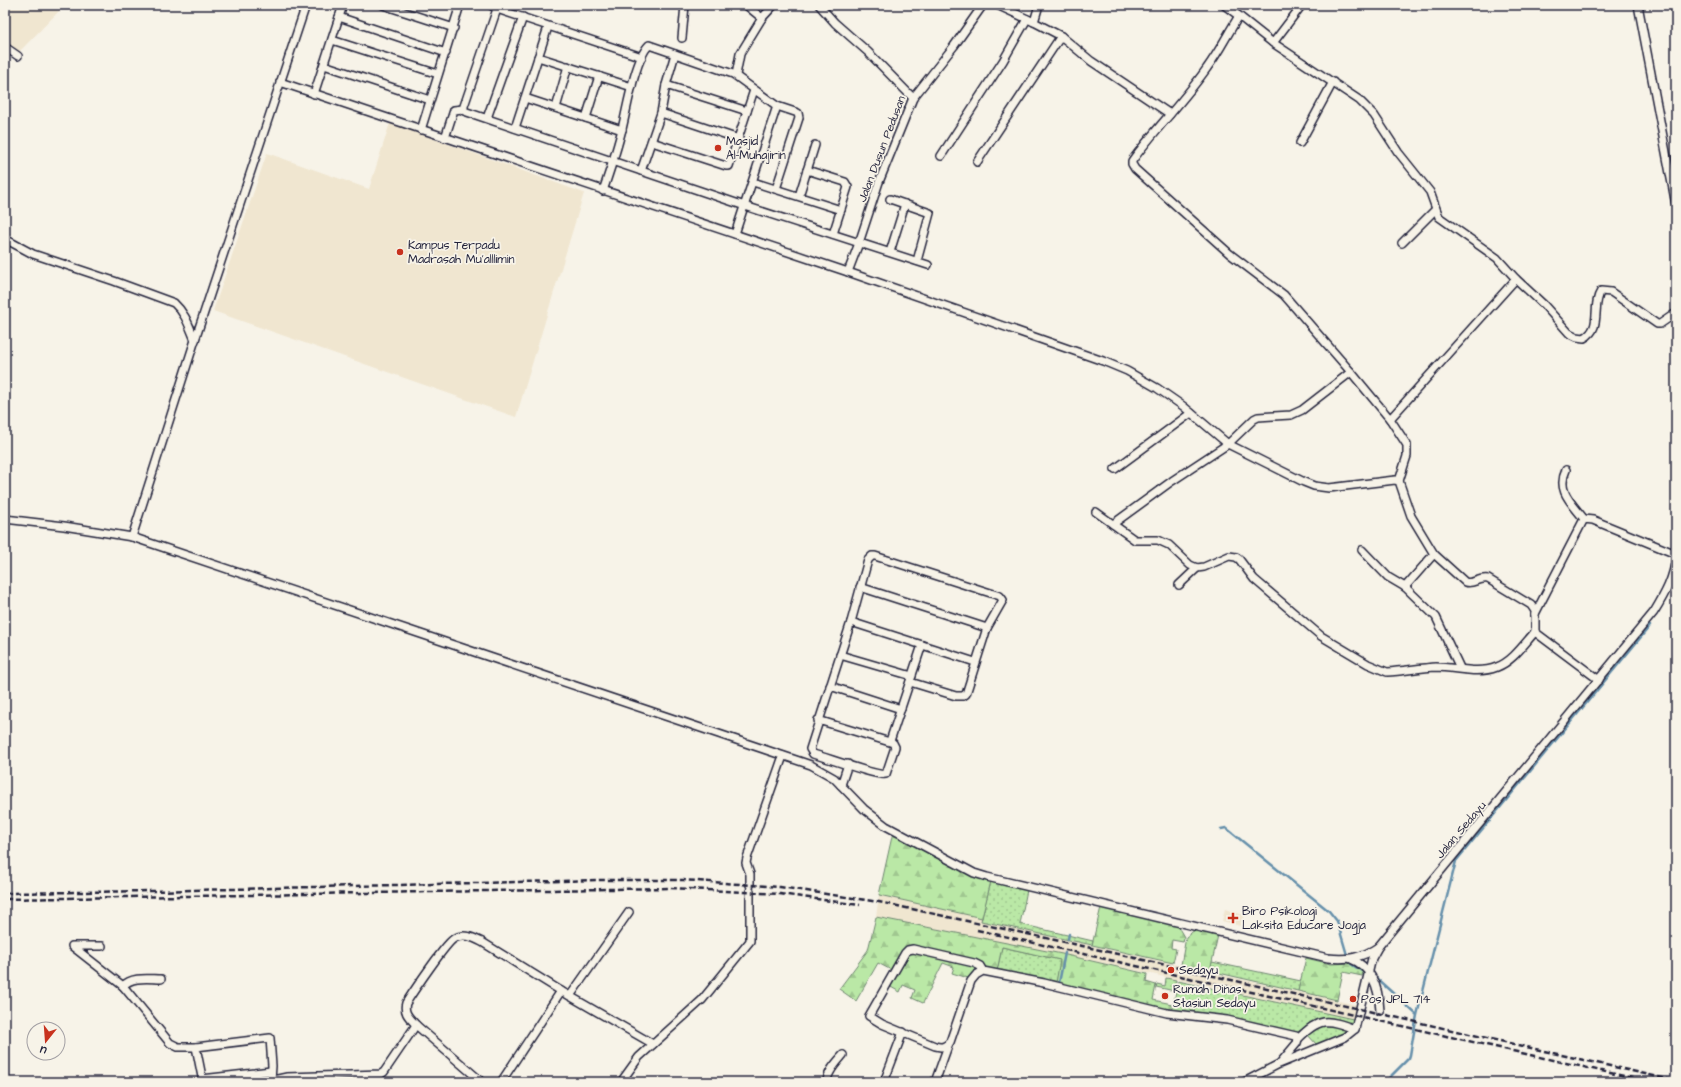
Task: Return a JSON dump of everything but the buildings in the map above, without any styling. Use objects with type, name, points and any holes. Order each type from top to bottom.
[{"type":"street","points":[[132,537],[194,340],[306,5]]},
{"type":"street","points":[[314,94],[343,5]]},
{"type":"street","points":[[383,5],[454,28]]},
{"type":"street","points":[[421,130],[460,5]]},
{"type":"street","points":[[682,38],[685,5]]},
{"type":"street","points":[[746,5],[762,18]]},
{"type":"street","points":[[736,75],[740,54],[762,18],[774,5]]},
{"type":"street","points":[[818,5],[835,23],[868,52],[913,98]]},
{"type":"street","name":"Jalan Dusun Pedusan","points":[[848,272],[860,243],[879,182],[913,98],[954,46],[983,5]]},
{"type":"street","points":[[997,5],[1031,20],[1061,36],[1092,61],[1170,114]]},
{"type":"street","points":[[941,156],[1031,20],[1039,5]]},
{"type":"street","points":[[1224,5],[1273,43],[1359,100],[1374,114],[1398,152],[1430,192],[1434,199],[1435,210],[1439,217],[1497,258],[1516,279],[1544,304],[1569,334],[1584,338],[1593,331],[1595,327],[1597,298],[1601,291],[1605,290],[1657,324],[1660,324],[1676,313]]},
{"type":"street","points":[[1273,43],[1302,5]]},
{"type":"street","points":[[1638,5],[1676,205]]},
{"type":"street","points":[[463,109],[494,7],[642,57]]},
{"type":"street","points":[[1239,16],[1207,68],[1150,136],[1132,161],[1133,167],[1230,254],[1284,295],[1351,372],[1390,419],[1408,448],[1400,484]]},
{"type":"street","points":[[339,17],[446,53]]},
{"type":"street","points":[[487,118],[523,17]]},
{"type":"street","points":[[515,128],[548,26]]},
{"type":"street","points":[[977,162],[1061,36]]},
{"type":"street","points":[[332,40],[438,74]]},
{"type":"street","points":[[602,191],[622,130],[632,87],[642,57],[649,45],[736,75],[777,106],[798,113],[799,118],[776,189]]},
{"type":"street","points":[[5,47],[18,56]]},
{"type":"street","points":[[641,171],[661,114],[666,85],[675,54]]},
{"type":"street","points":[[538,57],[632,87]]},
{"type":"street","points":[[324,65],[430,100]]},
{"type":"street","points":[[556,108],[568,66]]},
{"type":"street","points":[[586,118],[599,76]]},
{"type":"street","points":[[280,82],[602,191],[848,272],[1108,363],[1157,388],[1191,413],[1228,444],[1314,486],[1341,487],[1395,480],[1400,484],[1411,516],[1434,554],[1465,582],[1470,583],[1482,579],[1488,579],[1531,605],[1534,608],[1535,614],[1535,632],[1599,680]]},
{"type":"street","points":[[1300,143],[1333,82]]},
{"type":"street","points":[[666,85],[747,111]]},
{"type":"street","points":[[652,142],[728,166],[731,164],[754,90]]},
{"type":"street","points":[[525,98],[622,130]]},
{"type":"street","points":[[735,234],[754,182],[777,106]]},
{"type":"street","points":[[445,138],[454,110],[463,109],[464,111],[745,206],[928,265]]},
{"type":"street","points":[[661,114],[739,139]]},
{"type":"street","points":[[799,196],[815,145]]},
{"type":"street","points":[[806,170],[845,182],[847,185],[848,190],[833,234]]},
{"type":"street","points":[[754,182],[842,210]]},
{"type":"street","points":[[890,199],[928,212],[930,215],[917,261]]},
{"type":"street","points":[[890,252],[905,204]]},
{"type":"street","points":[[1402,243],[1435,210]]},
{"type":"street","points":[[5,239],[33,254],[114,280],[174,303],[182,310],[186,317],[194,340]]},
{"type":"street","points":[[1390,419],[1516,279]]},
{"type":"street","points":[[1114,524],[1121,517],[1172,480],[1228,444],[1258,416],[1291,415],[1302,410],[1351,372]]},
{"type":"street","points":[[1115,469],[1191,413]]},
{"type":"street","points":[[1566,470],[1562,481],[1563,490],[1584,519],[1593,520],[1676,555]]},
{"type":"street","points":[[1096,512],[1135,540],[1158,540],[1169,545],[1190,565],[1197,568],[1204,567],[1229,556],[1240,559],[1254,578],[1322,636],[1375,668],[1387,672],[1436,668],[1460,668],[1477,671],[1498,667],[1509,660],[1535,632]]},
{"type":"street","points":[[5,519],[64,526],[132,537],[811,765],[829,774],[864,809],[886,826],[974,873],[986,877],[1328,958],[1351,959],[1364,956],[1378,947]]},
{"type":"street","points":[[1535,614],[1584,519]]},
{"type":"street","points":[[1362,550],[1388,577],[1405,587],[1436,617],[1460,668]]},
{"type":"street","points":[[1405,587],[1434,554]]},
{"type":"street","name":"Jalan Sedayu","points":[[1355,1029],[1369,972],[1378,947],[1654,612],[1668,588],[1675,566],[1676,555]]},
{"type":"street","points":[[818,720],[890,741],[895,747],[888,771],[884,775],[832,760],[811,752],[810,745],[818,720],[830,686],[840,654],[851,622],[868,560],[870,558],[875,556],[1000,596],[1003,600],[987,628],[966,694],[963,696],[956,696],[840,654]]},
{"type":"street","points":[[1178,585],[1197,568]]},
{"type":"street","points":[[860,587],[987,628]]},
{"type":"street","points":[[851,622],[975,662]]},
{"type":"street","points":[[890,741],[922,645]]},
{"type":"street","points":[[830,686],[901,709]]},
{"type":"street","points":[[621,1082],[631,1066],[702,1000],[750,941],[750,874],[746,863],[783,756]]},
{"type":"street","points":[[829,774],[832,760]]},
{"type":"street","points":[[841,785],[848,764]]},
{"type":"street","points":[[570,996],[629,912]]},
{"type":"street","points":[[482,1082],[416,1025],[404,1008],[406,1003],[454,938],[463,936],[473,937],[482,942],[561,991],[653,1044]]},
{"type":"street","points":[[102,946],[72,946],[123,986],[170,1043],[178,1047],[196,1047],[270,1038],[271,1071],[267,1081]]},
{"type":"street","points":[[950,1042],[941,1048],[882,1024],[869,1016],[908,950],[913,949],[974,963],[980,966],[983,971]]},
{"type":"street","points":[[1351,959],[1361,964],[1369,972],[1376,987],[1380,1010]]},
{"type":"street","points":[[935,1082],[971,981],[976,975],[983,971],[1044,983],[1167,1013],[1227,1020],[1292,1034],[1298,1039]]},
{"type":"street","points":[[123,986],[135,979],[161,979]]},
{"type":"street","points":[[501,1082],[561,991]]},
{"type":"street","points":[[1244,1082],[1279,1064],[1348,1036],[1355,1029],[1328,1021],[1319,1022],[1307,1030],[1298,1039],[1295,1046],[1279,1064]]},
{"type":"street","points":[[267,1081],[287,1077],[381,1074],[384,1072],[416,1025]]},
{"type":"street","points":[[884,1082],[902,1032]]},
{"type":"street","points":[[196,1047],[202,1080],[271,1071]]},
{"type":"street","points":[[827,1082],[830,1072],[843,1054]]},
{"type":"shaded area","points":[[5,5],[65,5],[19,52],[5,44]]},
{"type":"shaded area","name":"Kampus Terpadu Madrasah Mu'alllimin","points":[[390,123],[584,193],[516,417],[213,311],[267,153],[369,189]]},
{"type":"shaded area","points":[[879,895],[982,918],[981,921],[1357,1005],[1353,1019],[1062,954],[876,917]]},
{"type":"shaded area","name":"Biro Psikologi Laksita Educare Jogja","points":[[1225,909],[1244,915],[1240,926],[1222,921]]},
{"type":"green space","points":[[893,832],[991,881],[982,918],[879,895]]},
{"type":"green space","points":[[991,881],[1027,890],[1020,924],[1093,941],[1092,945],[981,921]]},
{"type":"green space","points":[[1101,907],[1177,925],[1184,937],[1183,942],[1172,940],[1171,948],[1176,949],[1173,963],[1092,945]]},
{"type":"green space","points":[[876,917],[1062,954],[1147,974],[1146,982],[1156,985],[1153,1000],[1172,1004],[1170,1011],[1056,983],[1060,960],[1002,947],[997,971],[978,969],[968,978],[952,973],[954,967],[943,963],[923,1003],[912,998],[915,990],[903,985],[900,992],[887,985],[895,972],[878,963],[856,1001],[839,989],[868,950]]},
{"type":"green space","points":[[1196,929],[1218,935],[1210,971],[1181,965],[1186,937]]},
{"type":"green space","points":[[1002,947],[1061,960],[1056,983],[997,971]]},
{"type":"green space","points":[[1306,958],[1331,964],[1352,963],[1363,970],[1362,976],[1343,972],[1337,1000],[1298,991]]},
{"type":"green space","points":[[1212,962],[1301,981],[1298,991],[1210,971]]},
{"type":"green space","points":[[1166,978],[1176,980],[1175,991],[1156,987],[1157,984],[1165,986]]},
{"type":"green space","points":[[1178,981],[1353,1019],[1352,1024],[1327,1018],[1318,1019],[1296,1033],[1172,1012]]},
{"type":"green space","points":[[1320,1025],[1328,1025],[1348,1030],[1344,1034],[1317,1045],[1307,1034]]},
{"type":"waterway","points":[[1385,1082],[1409,1058],[1410,1055],[1417,1015],[1456,861],[1650,626]]},
{"type":"waterway","points":[[1221,829],[1226,828],[1329,911],[1337,921],[1347,955]]},
{"type":"waterway","points":[[1068,939],[1069,934]]},
{"type":"waterway","points":[[1059,983],[1065,953]]},
{"type":"waterway","points":[[1351,964],[1365,973]]},
{"type":"waterway","points":[[1375,977],[1417,1015]]},
{"type":"railway","points":[[5,893],[152,891],[600,880],[683,880],[780,887],[879,902],[1069,943],[1676,1081]]},
{"type":"railway","points":[[5,899],[670,888],[780,894],[860,905]]},
{"type":"railway","points":[[977,930],[1650,1082]]},
{"type":"place","name":"Masjid Al-Muhajirin","points":[[718,148]]},
{"type":"place","name":"Kampus Terpadu Madrasah Mu'alllimin","points":[[400,252]]},
{"type":"place","name":"Biro Psikologi Laksita Educare Jogja","points":[[1233,918]]},
{"type":"place","name":"Sedayu","points":[[1171,970]]},
{"type":"place","name":"Rumah Dinas Stasiun Sedayu","points":[[1165,996]]},
{"type":"place","name":"Pos JPL 714","points":[[1353,999]]}]
